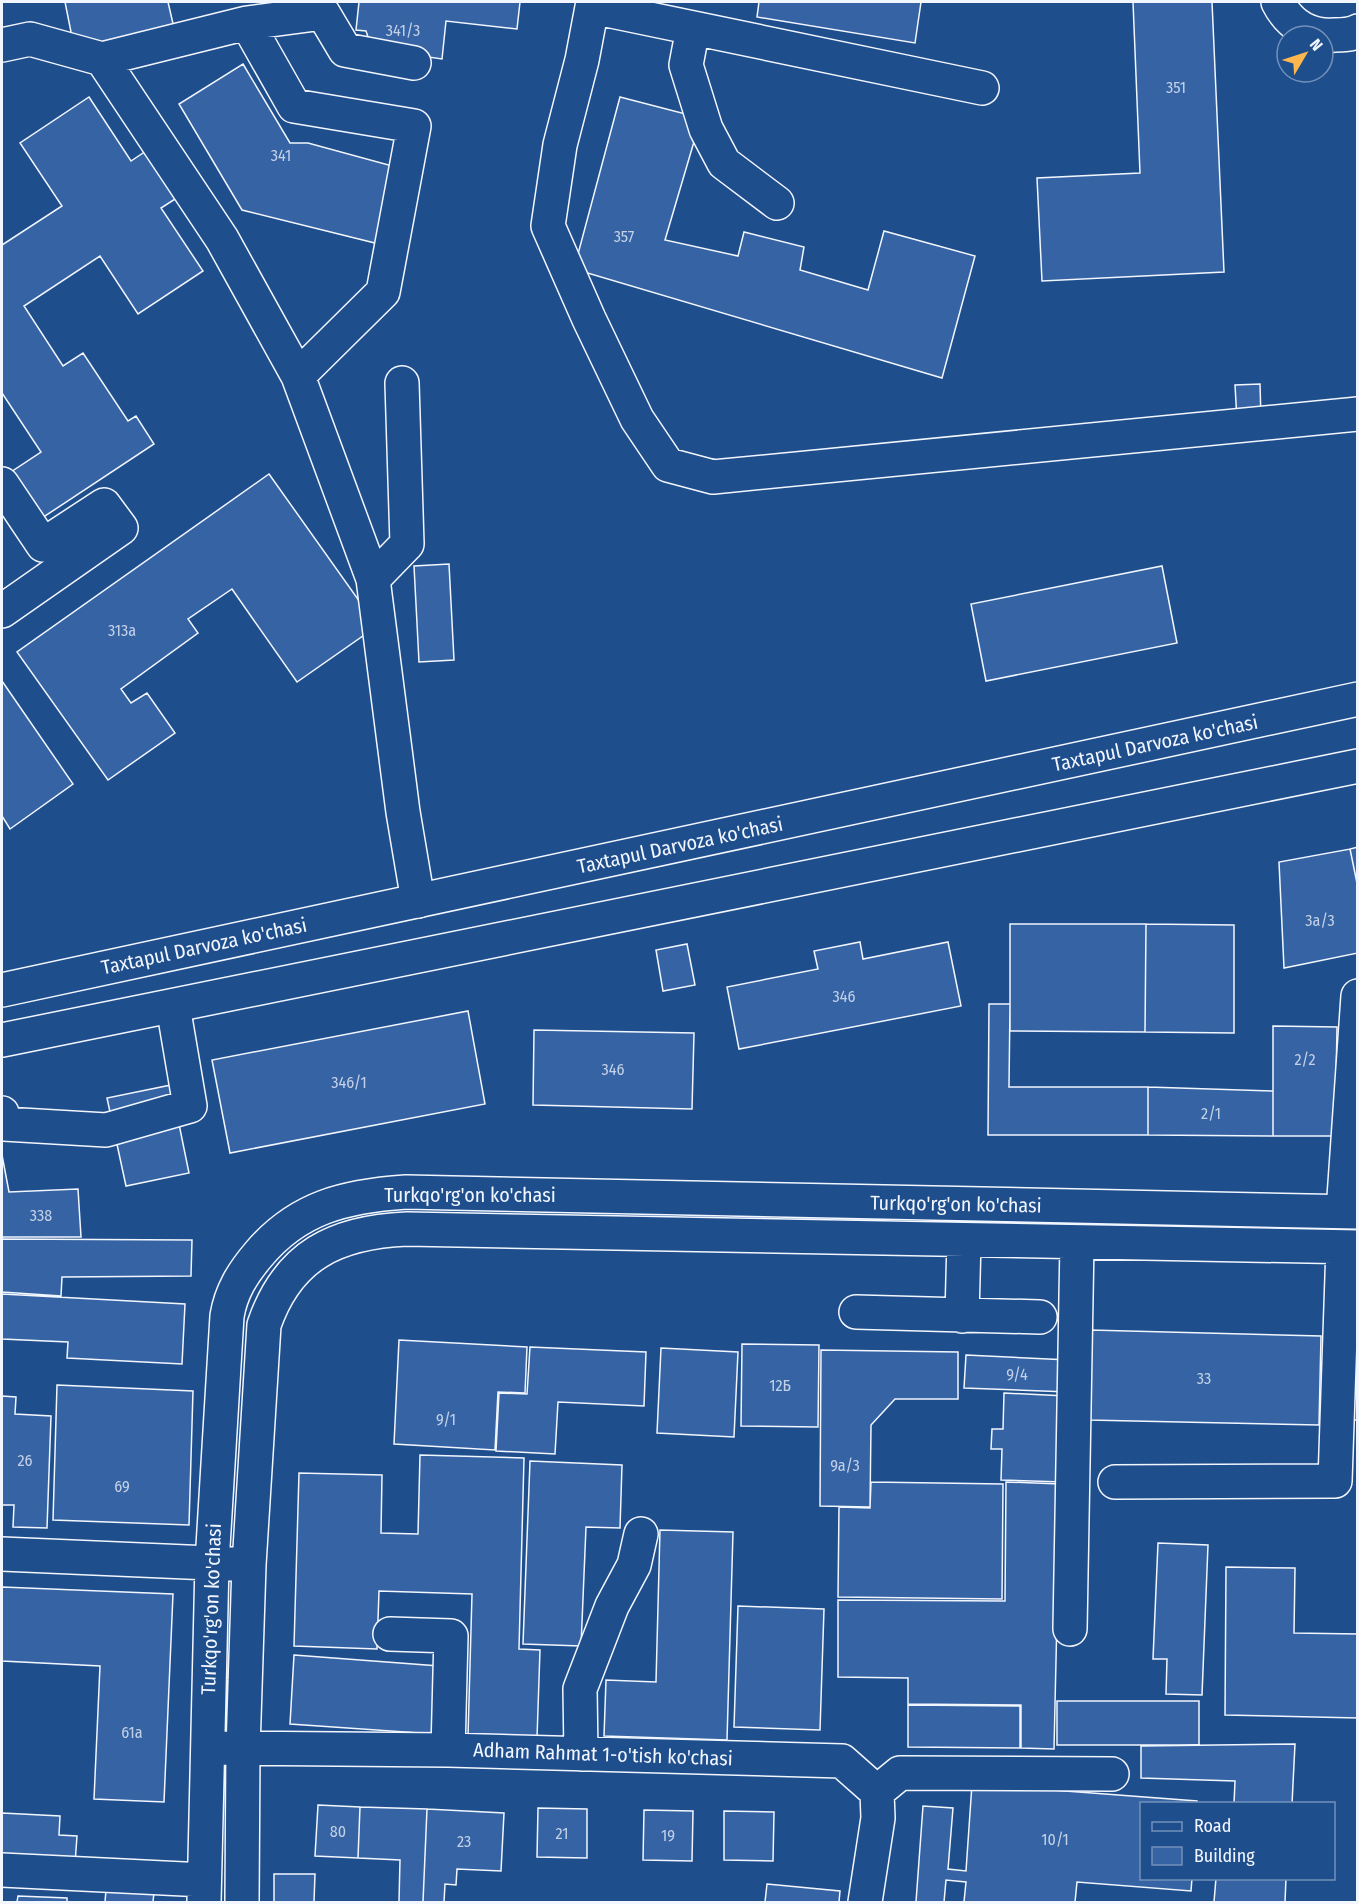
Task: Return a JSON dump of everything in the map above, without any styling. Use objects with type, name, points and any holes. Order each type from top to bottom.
[{"type":"street","points":[[1278,2],[1282,11],[1294,24],[1309,33],[1327,36],[1351,34],[1358,31]]},
{"type":"street","points":[[982,88],[693,28],[593,4],[582,60],[560,145],[548,225],[588,319],[632,409],[668,465],[713,477],[1358,414]]},
{"type":"street","points":[[2,45],[30,39],[102,59],[247,22],[323,13],[345,50],[414,63]]},
{"type":"street","points":[[247,22],[294,106],[414,126],[383,292],[298,376]]},
{"type":"street","points":[[693,28],[686,65],[706,129],[724,163],[777,203]]},
{"type":"street","points":[[102,59],[222,239],[298,376],[372,579],[403,812],[418,901]]},
{"type":"street","points":[[372,579],[407,544],[402,383]]},
{"type":"street","points":[[2,484],[43,545],[104,505],[121,528],[2,611]]},
{"type":"street","name":"Taxtapul Darvoza ko'chasi","points":[[2,990],[1358,699]]},
{"type":"street","points":[[2,1041],[1358,766]]},
{"type":"street","points":[[1350,1212],[1358,996]]},
{"type":"street","points":[[2,1120],[106,1130],[190,1106],[173,1006]]},
{"type":"street","name":"Turkqo'rg'on ko'chasi","points":[[204,1891],[212,1563],[227,1316],[229,1302],[241,1277],[268,1243],[290,1224],[340,1201],[362,1196],[406,1192],[1350,1212]]},
{"type":"street","name":"Turkqo'rg'on ko'chasi","points":[[242,1902],[243,1749],[249,1565],[264,1325],[280,1288],[313,1255],[334,1243],[369,1233],[407,1229],[1350,1247]]},
{"type":"street","points":[[962,1316],[964,1240]]},
{"type":"street","points":[[1070,1629],[1077,1242]]},
{"type":"street","points":[[1115,1482],[1335,1481],[1350,1247]]},
{"type":"street","points":[[856,1312],[1040,1317]]},
{"type":"street","points":[[581,1754],[580,1689],[612,1606],[634,1565],[641,1534]]},
{"type":"street","points":[[2,1554],[249,1565]]},
{"type":"street","points":[[390,1634],[451,1636],[448,1749]]},
{"type":"street","name":"Adham Rahmat 1-o'tish ko'chasi","points":[[206,1747],[448,1749],[842,1761],[877,1792]]},
{"type":"street","points":[[865,1902],[878,1818],[877,1792],[900,1773],[1112,1774]]},
{"type":"street","points":[[2,1870],[204,1891]]},
{"type":"building","points":[[65,2],[168,2],[174,28],[74,47]]},
{"type":"building","points":[[359,2],[520,2],[517,29],[446,21],[442,59],[379,50],[370,43],[366,31],[356,30]]},
{"type":"building","points":[[759,2],[921,2],[915,43],[757,17]]},
{"type":"building","points":[[1133,2],[1212,2],[1224,272],[1042,281],[1037,178],[1140,173]]},
{"type":"building","points":[[243,64],[290,143],[308,143],[396,167],[379,244],[242,210],[179,104]]},
{"type":"building","points":[[89,97],[131,161],[152,147],[183,194],[161,208],[203,271],[138,314],[100,256],[24,306],[63,366],[83,353],[128,421],[136,416],[154,444],[42,518],[11,472],[41,452],[2,393],[2,245],[62,206],[20,143]]},
{"type":"building","points":[[620,97],[701,118],[665,240],[738,256],[744,232],[804,247],[800,270],[868,290],[884,231],[975,256],[942,378],[574,269]]},
{"type":"building","points":[[1260,384],[1261,419],[1237,420],[1235,385]]},
{"type":"building","points":[[269,474],[377,626],[297,682],[232,589],[188,619],[198,633],[121,689],[131,703],[147,693],[175,733],[108,780],[17,652]]},
{"type":"building","points":[[449,564],[454,660],[419,662],[414,566]]},
{"type":"building","points":[[1162,566],[1177,643],[986,681],[971,604]]},
{"type":"building","points":[[2,681],[73,784],[10,829],[2,816]]},
{"type":"building","points":[[1358,847],[1358,888],[1350,849]]},
{"type":"building","points":[[1350,849],[1358,888],[1358,953],[1284,968],[1279,862]]},
{"type":"building","points":[[1010,924],[1146,924],[1145,1032],[1010,1031]]},
{"type":"building","points":[[1146,924],[1234,925],[1234,1033],[1145,1032]]},
{"type":"building","points":[[860,942],[863,959],[948,942],[961,1006],[739,1049],[727,987],[818,969],[814,951]]},
{"type":"building","points":[[687,944],[695,985],[663,991],[656,950]]},
{"type":"building","points":[[989,1004],[1010,1004],[1009,1087],[1148,1087],[1148,1135],[988,1135]]},
{"type":"building","points":[[468,1011],[485,1104],[230,1153],[212,1060]]},
{"type":"building","points":[[1273,1026],[1337,1027],[1335,1136],[1273,1136]]},
{"type":"building","points":[[534,1030],[694,1033],[692,1109],[533,1105]]},
{"type":"building","points":[[171,1085],[189,1173],[126,1186],[107,1098]]},
{"type":"building","points":[[1148,1087],[1273,1091],[1273,1136],[1148,1135]]},
{"type":"building","points":[[2,1155],[9,1192],[78,1189],[81,1237],[2,1237]]},
{"type":"building","points":[[2,1239],[192,1240],[191,1276],[62,1277],[61,1296],[2,1292]]},
{"type":"building","points":[[2,1294],[185,1304],[182,1364],[67,1358],[68,1342],[2,1339]]},
{"type":"building","points":[[1090,1330],[1321,1336],[1319,1425],[1088,1420]]},
{"type":"building","points":[[399,1340],[527,1347],[525,1393],[498,1392],[495,1450],[394,1444]]},
{"type":"building","points":[[1353,1343],[1358,1343],[1358,1420],[1354,1420]]},
{"type":"building","points":[[742,1344],[819,1345],[818,1427],[741,1426]]},
{"type":"building","points":[[530,1347],[646,1352],[644,1406],[558,1402],[555,1454],[496,1451],[499,1393],[527,1394]]},
{"type":"building","points":[[661,1348],[738,1352],[734,1437],[657,1433]]},
{"type":"building","points":[[821,1350],[958,1352],[958,1399],[895,1399],[871,1425],[870,1507],[820,1506]]},
{"type":"building","points":[[966,1355],[1069,1360],[1068,1392],[964,1388]]},
{"type":"building","points":[[57,1385],[193,1391],[189,1525],[53,1520]]},
{"type":"building","points":[[1004,1393],[1066,1396],[1063,1482],[1001,1480],[1002,1449],[991,1449],[992,1429],[1003,1429]]},
{"type":"building","points":[[2,1396],[16,1397],[15,1414],[51,1416],[47,1528],[13,1527],[14,1505],[2,1505]]},
{"type":"building","points":[[420,1455],[524,1458],[519,1649],[540,1650],[537,1738],[468,1736],[472,1594],[379,1591],[377,1649],[294,1646],[299,1473],[382,1475],[381,1533],[418,1534]]},
{"type":"building","points":[[530,1461],[622,1465],[620,1528],[586,1527],[581,1646],[523,1644]]},
{"type":"building","points":[[871,1482],[1003,1484],[1002,1599],[838,1597],[839,1507],[870,1508]]},
{"type":"building","points":[[1006,1482],[1060,1484],[1054,1749],[1021,1748],[1021,1705],[908,1704],[908,1678],[838,1677],[838,1600],[1005,1601]]},
{"type":"building","points":[[660,1530],[733,1532],[727,1740],[604,1736],[606,1680],[656,1682]]},
{"type":"building","points":[[1158,1543],[1208,1545],[1202,1695],[1166,1694],[1167,1659],[1153,1659]]},
{"type":"building","points":[[1226,1567],[1295,1568],[1294,1633],[1358,1634],[1358,1718],[1225,1715]]},
{"type":"building","points":[[2,1587],[173,1594],[164,1802],[94,1799],[100,1666],[2,1661]]},
{"type":"building","points":[[738,1606],[824,1609],[820,1730],[734,1727]]},
{"type":"building","points":[[294,1655],[439,1666],[434,1734],[290,1724]]},
{"type":"building","points":[[1057,1701],[1199,1701],[1199,1745],[1057,1745]]},
{"type":"building","points":[[908,1705],[1020,1706],[1020,1748],[908,1747]]},
{"type":"building","points":[[1295,1744],[1292,1802],[1234,1802],[1235,1781],[1141,1778],[1141,1746]]},
{"type":"building","points":[[972,1784],[1197,1801],[1140,1802],[1140,1880],[1192,1880],[1191,1891],[1077,1882],[1075,1902],[964,1902],[966,1882],[946,1880],[944,1902],[916,1902],[923,1806],[953,1808],[948,1869],[966,1871]]},
{"type":"building","points":[[318,1805],[360,1807],[358,1858],[315,1856]]},
{"type":"building","points":[[360,1807],[427,1809],[423,1902],[399,1902],[400,1860],[358,1858]]},
{"type":"building","points":[[538,1808],[587,1809],[587,1858],[537,1857]]},
{"type":"building","points":[[427,1809],[504,1813],[501,1871],[457,1869],[456,1885],[445,1884],[444,1902],[423,1902]]},
{"type":"building","points":[[644,1810],[693,1811],[692,1861],[643,1860]]},
{"type":"building","points":[[724,1811],[774,1812],[773,1861],[724,1860]]},
{"type":"building","points":[[2,1813],[60,1816],[59,1835],[77,1836],[75,1864],[2,1859]]},
{"type":"building","points":[[274,1874],[315,1874],[314,1902],[274,1902]]},
{"type":"building","points":[[1216,1880],[1286,1880],[1285,1902],[1214,1902]]},
{"type":"building","points":[[767,1884],[840,1891],[839,1902],[765,1902]]},
{"type":"building","points":[[106,1890],[154,1892],[153,1902],[105,1902]]},
{"type":"building","points":[[18,1896],[67,1898],[67,1902],[17,1902]]}]
